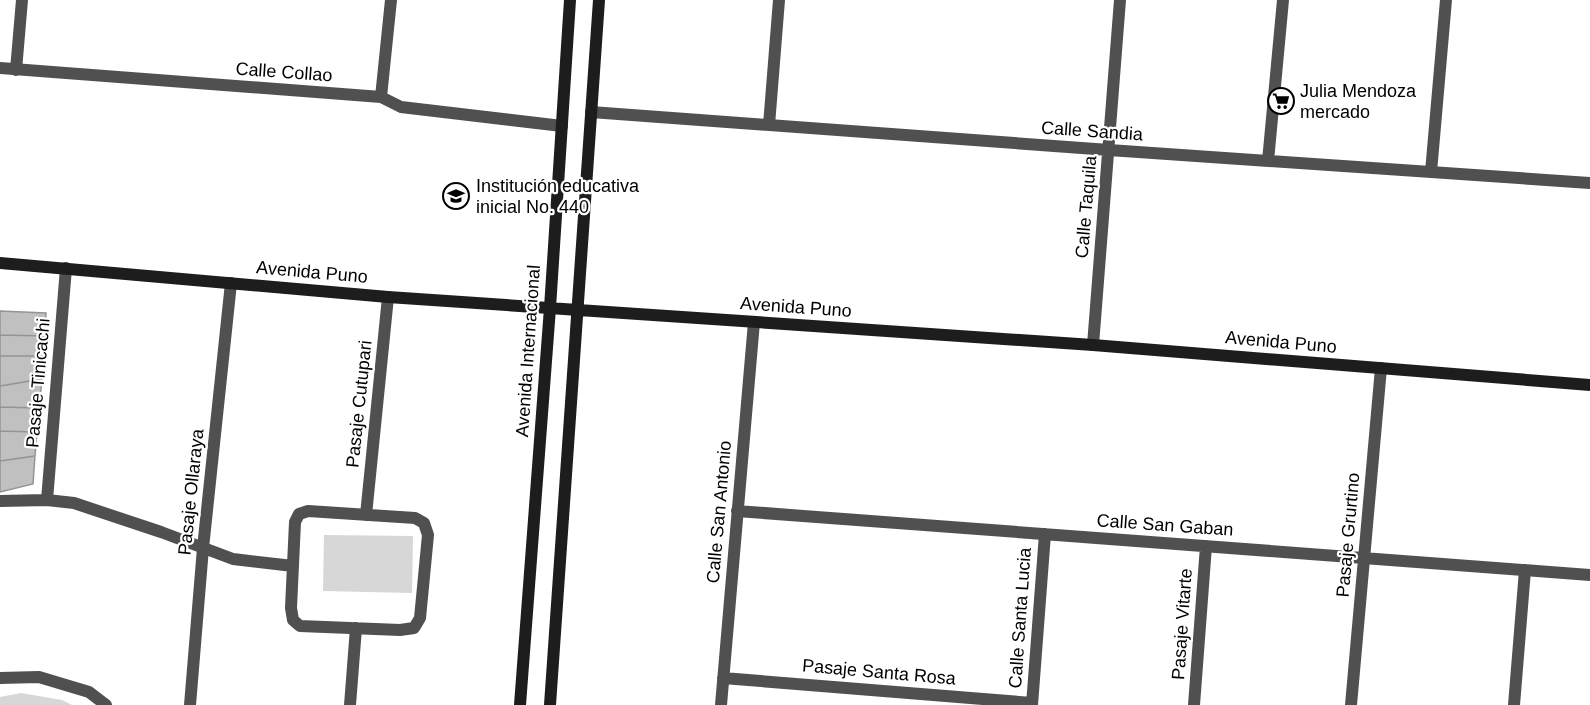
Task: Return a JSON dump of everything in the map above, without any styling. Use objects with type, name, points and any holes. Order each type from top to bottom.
[{"type":"main road","name":"Avenida Internacional","points":[[519,705],[550,308],[570,0]]},
{"type":"main road","points":[[550,705],[599,0]]},
{"type":"main road","name":"Avenida Puno","points":[[0,263],[388,297],[1093,345],[1590,385]]},
{"type":"street","points":[[16,70],[22,0]]},
{"type":"street","points":[[381,97],[392,0]]},
{"type":"street","points":[[769,125],[779,0]]},
{"type":"street","name":"Calle Taquila","points":[[1093,345],[1120,0]]},
{"type":"street","points":[[1268,161],[1282,0]]},
{"type":"street","points":[[1431,172],[1446,0]]},
{"type":"street","name":"Calle Collao","points":[[0,69],[381,97],[400,107],[562,126]]},
{"type":"street","name":"Calle Sandia","points":[[591,112],[1590,183]]},
{"type":"street","name":"Pasaje Tinicachi","points":[[47,500],[66,268]]},
{"type":"street","name":"Pasaje Ollaraya","points":[[190,705],[202,548],[231,283]]},
{"type":"street","name":"Pasaje Cutupari","points":[[366,514],[388,297]]},
{"type":"street","name":"Calle San Antonio","points":[[721,705],[754,322]]},
{"type":"street","name":"Pasaje Grurtino","points":[[1351,705],[1381,368]]},
{"type":"street","points":[[0,501],[47,500],[74,503],[233,559],[293,566]]},
{"type":"street","points":[[308,511],[415,518],[424,523],[428,535],[420,618],[414,628],[400,630],[300,626],[293,620],[291,608],[293,566],[295,522],[298,514],[308,511]]},
{"type":"street","name":"Calle San Gaban","points":[[737,511],[1590,575]]},
{"type":"street","name":"Calle Santa Lucia","points":[[1032,704],[1045,534]]},
{"type":"street","name":"Pasaje Vitarte","points":[[1194,705],[1206,546]]},
{"type":"street","points":[[1514,705],[1525,570]]},
{"type":"street","points":[[350,705],[356,628]]},
{"type":"street","points":[[0,678],[39,677],[89,692],[106,705]]},
{"type":"street","name":"Pasaje Santa Rosa","points":[[723,678],[1032,704]]},
{"type":"shaded area","points":[[324,535],[413,536],[412,593],[323,591]]},
{"type":"shaded area","points":[[21,693],[62,700],[72,705],[0,705],[0,697]]},
{"type":"building","points":[[0,311],[46,313],[45,336],[0,335]]},
{"type":"building","points":[[0,335],[45,336],[43,356],[0,356]]},
{"type":"building","points":[[0,356],[43,356],[42,379],[0,386]]},
{"type":"building","points":[[42,379],[39,408],[0,407],[0,386]]},
{"type":"building","points":[[0,407],[39,408],[37,432],[0,431]]},
{"type":"building","points":[[0,431],[37,432],[35,456],[0,461]]},
{"type":"building","points":[[35,456],[33,484],[0,492],[0,461]]},
{"type":"place","name":"Julia Mendoza mercado","points":[[1281,101]]},
{"type":"place","name":"Institución educativa inicial No. 440","points":[[456,196]]}]
